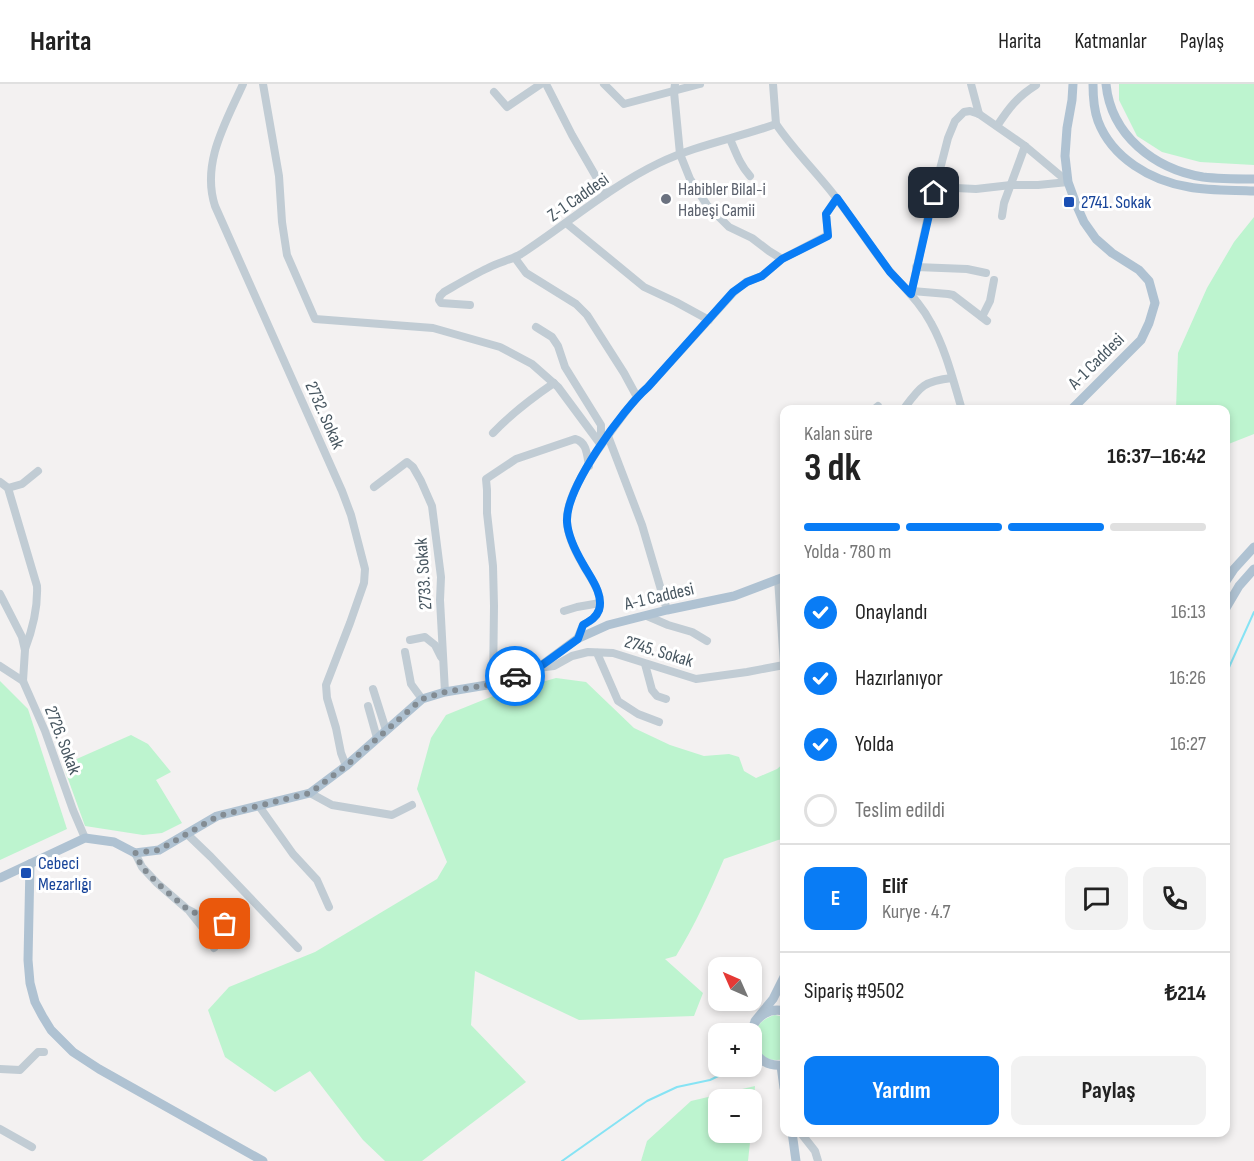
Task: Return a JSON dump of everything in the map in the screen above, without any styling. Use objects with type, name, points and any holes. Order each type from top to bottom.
[{"type":"main road","name":"A-1 Caddesi","points":[[1072,84],[1072,100],[1065,143],[1068,182],[1076,204],[1084,222],[1096,239],[1112,253],[1139,270],[1149,281],[1155,303],[1141,340],[1076,405]]},
{"type":"main road","points":[[1093,84],[1098,120],[1107,137],[1119,152],[1137,168],[1161,179],[1189,187],[1254,191]]},
{"type":"main road","points":[[1106,84],[1111,110],[1120,127],[1150,157],[1175,169],[1202,177],[1254,179]]},
{"type":"main road","points":[[1230,575],[1254,547]]},
{"type":"main road","points":[[1230,601],[1239,586],[1254,569]]},
{"type":"main road","name":"A-1 Caddesi","points":[[135,853],[159,850],[218,816],[310,793],[346,766],[422,699],[445,692],[493,684],[538,668],[578,639],[608,626],[667,610],[734,596],[780,579]]},
{"type":"main road","points":[[0,878],[85,838],[114,842],[135,853]]},
{"type":"main road","points":[[30,864],[28,960],[30,983],[35,1002],[51,1030],[73,1052],[90,1063],[263,1161]]},
{"type":"main road","points":[[755,1022],[773,999],[780,985]]},
{"type":"main road","points":[[755,1022],[770,1011],[780,1011]]},
{"type":"main road","points":[[762,1061],[780,1065]]},
{"type":"main road","points":[[793,1137],[796,1161]]},
{"type":"street","name":"2732. Sokak","points":[[243,84],[215,148],[211,194],[342,491],[351,515],[365,569],[364,583],[326,684],[327,698],[346,766]]},
{"type":"street","points":[[263,84],[279,176],[287,255],[315,320],[433,328],[500,346],[532,364],[554,383],[601,446]]},
{"type":"street","points":[[494,92],[507,107],[544,84],[606,194]]},
{"type":"street","points":[[604,84],[624,104],[675,88],[700,84]]},
{"type":"street","points":[[773,84],[776,124],[790,144],[837,198],[890,272],[911,292],[922,308],[948,362],[960,405]]},
{"type":"street","points":[[971,84],[979,114]]},
{"type":"street","points":[[997,126],[1009,107],[1036,85]]},
{"type":"street","points":[[675,88],[680,154],[690,179],[707,205],[729,227],[752,238],[782,259]]},
{"type":"street","points":[[911,292],[948,138],[955,121],[964,112],[979,114],[997,126],[1068,182]]},
{"type":"street","name":"Z-1 Caddesi","points":[[470,305],[441,303],[439,298],[444,292],[489,267],[514,258],[606,194],[656,164],[689,150],[776,124]]},
{"type":"street","points":[[730,139],[737,157],[750,176]]},
{"type":"street","points":[[1002,216],[1025,146]]},
{"type":"street","points":[[936,187],[976,189],[1068,182]]},
{"type":"street","points":[[578,639],[583,625],[591,621],[598,612],[600,603],[596,587],[574,547],[567,522],[572,494],[601,446],[637,397],[733,292],[747,282],[762,276],[782,259],[828,236],[826,214],[837,198]]},
{"type":"street","points":[[566,223],[644,287],[709,320]]},
{"type":"street","points":[[514,258],[526,273],[576,304],[587,315],[637,397]]},
{"type":"street","points":[[916,267],[967,269],[986,273]]},
{"type":"street","points":[[911,292],[953,295],[985,319],[994,280]]},
{"type":"street","points":[[536,327],[552,337],[558,346],[574,384],[601,425],[601,446]]},
{"type":"street","points":[[907,405],[928,382],[952,378]]},
{"type":"street","points":[[493,434],[532,398],[554,383]]},
{"type":"street","points":[[608,436],[642,525],[667,610]]},
{"type":"street","points":[[493,684],[493,566],[486,479],[516,459],[575,439],[583,443],[589,466]]},
{"type":"street","name":"2733. Sokak","points":[[374,487],[407,462],[413,467],[421,481],[432,506],[441,577],[445,692]]},
{"type":"street","points":[[0,482],[8,488],[22,484],[38,471]]},
{"type":"street","name":"2726. Sokak","points":[[8,488],[37,586],[38,603],[25,650],[23,681],[45,731],[85,838]]},
{"type":"street","name":"2726. Sokak","points":[[0,594],[22,638],[25,650]]},
{"type":"street","points":[[564,611],[600,603]]},
{"type":"street","points":[[646,616],[692,632],[706,641]]},
{"type":"street","points":[[410,640],[425,637],[435,645],[444,661]]},
{"type":"street","points":[[405,652],[411,684],[422,699]]},
{"type":"street","name":"2745. Sokak","points":[[538,668],[554,666],[572,656],[588,652],[613,653],[696,679],[780,666]]},
{"type":"street","name":"2745. Sokak","points":[[597,652],[618,701],[638,714],[659,722]]},
{"type":"street","points":[[645,664],[652,690],[657,696],[666,699]]},
{"type":"street","points":[[0,666],[23,681]]},
{"type":"street","points":[[373,689],[386,730]]},
{"type":"street","points":[[368,706],[377,738]]},
{"type":"street","points":[[310,793],[332,805],[392,815],[412,805]]},
{"type":"street","points":[[259,806],[293,854],[317,880],[329,907]]},
{"type":"street","points":[[187,834],[298,948]]},
{"type":"street","points":[[135,853],[142,867],[187,909],[207,933],[214,948]]},
{"type":"street","points":[[187,909],[225,924]]},
{"type":"street","points":[[0,1069],[20,1070],[38,1052],[44,1052]]},
{"type":"street","points":[[0,1129],[32,1148]]},
{"type":"street","points":[[804,1137],[815,1151],[818,1161]]},
{"type":"green space","points":[[1119,84],[1254,84],[1254,165],[1200,162],[1162,152],[1137,136],[1119,100]]},
{"type":"green space","points":[[1254,217],[1254,434],[1230,443],[1230,405],[1176,405],[1178,353],[1207,288],[1234,242]]},
{"type":"green space","points":[[556,678],[586,682],[634,728],[670,745],[704,756],[729,754],[739,757],[744,771],[756,778],[780,766],[780,840],[724,859],[702,908],[676,956],[665,959],[703,993],[694,1016],[579,1020],[475,971],[471,1025],[526,1082],[422,1161],[385,1161],[363,1140],[310,1071],[275,1092],[225,1057],[208,1010],[229,987],[315,952],[437,879],[447,862],[417,789],[431,738],[446,715],[493,696]]},
{"type":"green space","points":[[0,681],[28,709],[67,829],[0,860]]},
{"type":"green space","points":[[131,735],[148,744],[171,772],[156,780],[182,823],[162,833],[143,835],[85,826],[63,765]]},
{"type":"green space","points":[[775,1015],[780,1016],[780,1059],[773,1060],[762,1055],[761,1023]]},
{"type":"green space","points":[[708,1097],[708,1143],[750,1143],[748,1161],[641,1161],[647,1141],[691,1101]]},
{"type":"waterway","points":[[1230,665],[1254,612]]},
{"type":"waterway","points":[[562,1161],[647,1101],[677,1087],[716,1077]]},
{"type":"way so far","points":[[225,924],[187,909],[142,867],[135,853],[159,850],[218,816],[235,810],[310,793],[346,766],[422,699],[445,692],[493,684],[515,676]]},
{"type":"place","name":"Habibler Bilal-i Habeşi Camii","points":[[666,199]]},
{"type":"place","name":"2741. Sokak","points":[[1069,202]]},
{"type":"place","name":"Cebeci Mezarlığı","points":[[26,873]]},
{"type":"route","points":[[515,676],[538,668],[578,639],[583,625],[591,621],[600,608],[596,587],[574,547],[568,530],[567,514],[572,494],[581,478],[637,397],[733,292],[747,282],[762,276],[782,259],[828,236],[826,214],[837,198],[890,272],[911,294],[934,193]]}]
